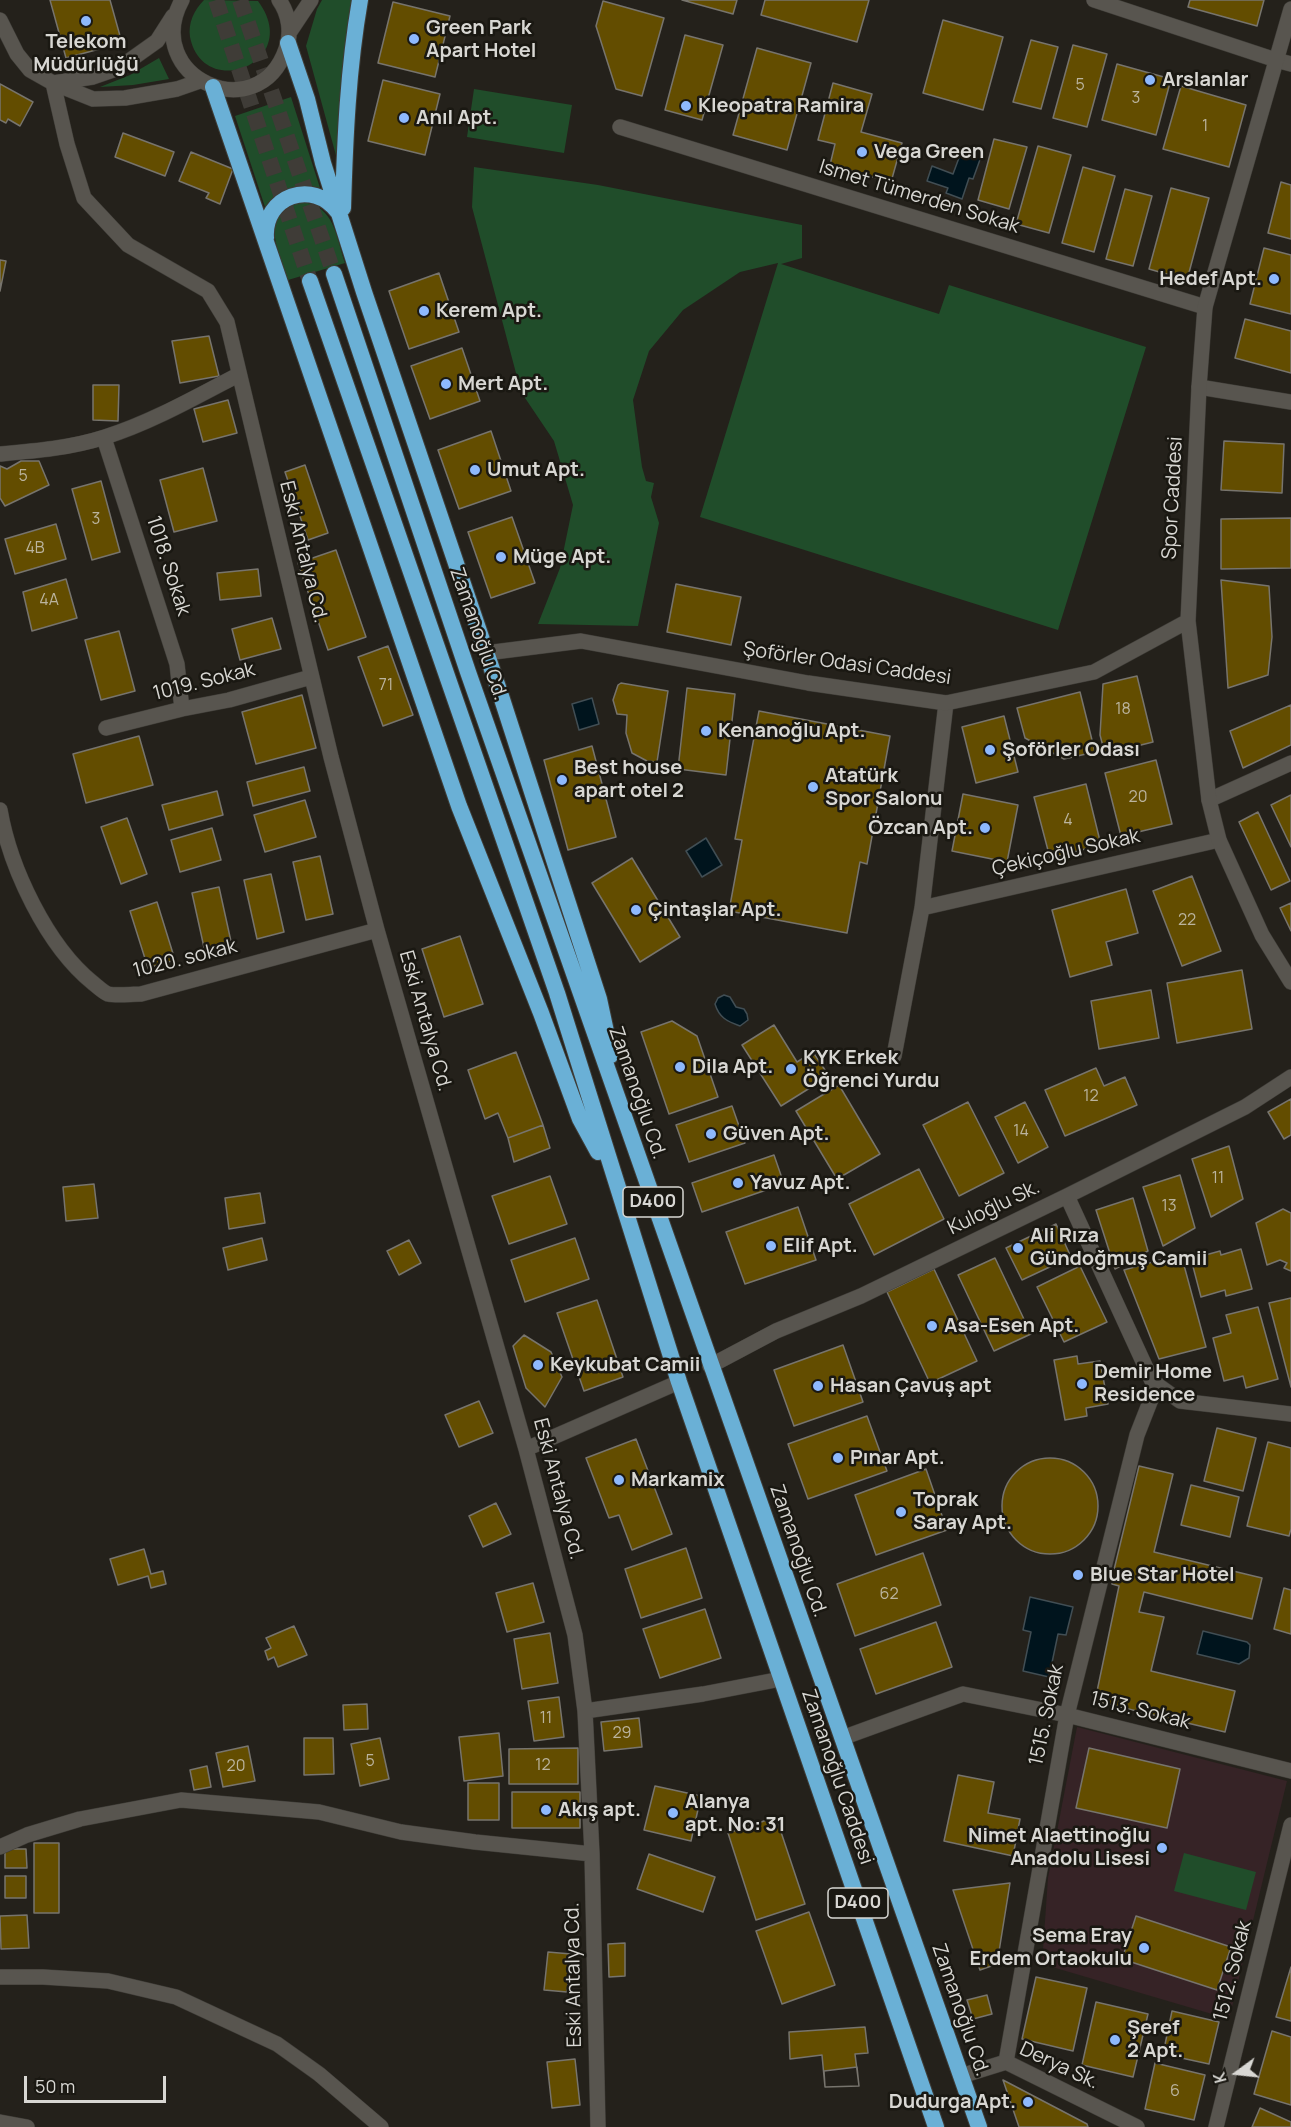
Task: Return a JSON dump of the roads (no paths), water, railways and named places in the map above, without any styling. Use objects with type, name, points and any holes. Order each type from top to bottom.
[{"type":"highway","points":[[342,220],[345,124],[353,37],[360,0]]},
{"type":"highway","points":[[289,38],[323,163],[364,292],[486,652],[599,999],[629,1135]]},
{"type":"highway","points":[[206,84],[267,242],[459,806],[580,1119],[615,1181]]},
{"type":"highway","points":[[267,242],[268,218],[283,200],[294,195],[306,194],[323,199],[337,210],[342,220]]},
{"type":"highway","name":"Zamanoğlu Cd.","points":[[334,274],[468,672],[629,1135],[979,2127]]},
{"type":"highway","name":"D400","points":[[310,281],[556,993],[679,1382],[781,1679]]},
{"type":"highway","name":"Zamanoğlu Caddesi","points":[[781,1679],[936,2127]]},
{"type":"street","points":[[279,0],[288,18],[289,38]]},
{"type":"street","points":[[181,2],[173,24],[178,56],[187,70],[206,84],[229,90],[245,88],[261,82],[273,72],[283,58],[289,38],[310,0]]},
{"type":"street","points":[[1094,0],[1284,62]]},
{"type":"street","points":[[53,83],[93,77],[119,68],[158,41],[181,2]]},
{"type":"street","name":"Spor Caddesi","points":[[1291,9],[1284,62],[1205,308],[1188,621],[1209,800],[1219,840],[1262,935],[1291,982]]},
{"type":"street","points":[[0,20],[17,54],[30,70],[53,83],[93,99],[125,98],[206,84]]},
{"type":"street","points":[[0,55],[17,54]]},
{"type":"street","name":"Eski Antalya Cd.","points":[[53,83],[67,144],[84,198],[128,245],[208,291],[227,322],[331,757],[377,930],[526,1449],[575,1635],[585,1711],[592,1854],[598,2127]]},
{"type":"street","name":"Ismet Tümerden Sokak","points":[[620,127],[1205,308]]},
{"type":"street","points":[[0,454],[45,450],[104,438],[187,401],[238,375]]},
{"type":"street","points":[[1199,387],[1291,402]]},
{"type":"street","name":"1018. Sokak","points":[[104,438],[177,664],[182,709]]},
{"type":"street","name":"Şoförler Odasi Caddesi","points":[[486,652],[581,642],[808,683],[946,703],[1094,672],[1188,621]]},
{"type":"street","name":"1019. Sokak","points":[[106,728],[229,700],[311,676]]},
{"type":"street","points":[[894,1056],[922,908],[946,703]]},
{"type":"street","points":[[1209,800],[1291,763]]},
{"type":"street","name":"1020. sokak","points":[[0,810],[4,837],[24,889],[59,946],[77,970],[107,994],[141,994],[377,930]]},
{"type":"street","name":"Çekiçoğlu Sokak","points":[[922,908],[1219,840]]},
{"type":"street","name":"Kuloğlu Sk.","points":[[710,1366],[776,1331],[861,1296],[1067,1196],[1245,1107],[1291,1077]]},
{"type":"street","points":[[1067,1196],[1152,1381],[1180,1401],[1291,1414]]},
{"type":"street","points":[[526,1449],[679,1382]]},
{"type":"street","name":"1515. Sokak","points":[[1006,2062],[1067,1715],[1137,1435],[1157,1384]]},
{"type":"street","points":[[585,1711],[703,1694],[781,1679]]},
{"type":"street","name":"1513. Sokak","points":[[842,1738],[963,1694],[1067,1715],[1291,1771]]},
{"type":"street","points":[[0,1847],[27,1835],[80,1819],[181,1800],[320,1812],[401,1832],[592,1854]]},
{"type":"street","name":"1512. Sokak","points":[[1216,2127],[1291,1825]]},
{"type":"street","points":[[0,1977],[44,1977],[108,1982],[176,1997],[277,2044],[319,2074],[381,2127]]},
{"type":"street","name":"Derya Sk.","points":[[961,2076],[1006,2062],[1137,2127]]},
{"type":"street","points":[[0,2122],[27,2127]]},
{"type":"water","points":[[963,147],[982,154],[973,179],[969,178],[962,199],[946,193],[948,188],[927,181],[932,166],[953,174]]},
{"type":"water","points":[[592,698],[599,724],[579,730],[572,704]]},
{"type":"water","points":[[706,838],[722,865],[702,877],[686,851]]},
{"type":"water","points":[[724,995],[730,997],[736,1007],[744,1009],[747,1014],[748,1020],[740,1026],[724,1018],[719,1012],[715,1004],[718,998]]},
{"type":"water","points":[[1030,1597],[1073,1607],[1066,1635],[1058,1634],[1049,1677],[1023,1671],[1031,1632],[1023,1630]]},
{"type":"water","points":[[1203,1631],[1247,1642],[1250,1645],[1249,1658],[1239,1664],[1197,1654]]},
{"type":"tunnel","points":[[216,0],[310,281]]},
{"type":"tunnel","points":[[240,0],[334,274]]},
{"type":"place","name":"Telekom Müdürlüğü","points":[[86,21]]},
{"type":"place","name":"Green Park Apart Hotel","points":[[414,39]]},
{"type":"place","name":"Arslanlar","points":[[1150,80]]},
{"type":"place","name":"Kleopatra Ramira","points":[[686,106]]},
{"type":"place","name":"Anıl Apt.","points":[[404,118]]},
{"type":"place","name":"Vega Green","points":[[862,152]]},
{"type":"place","name":"Hedef Apt.","points":[[1274,279]]},
{"type":"place","name":"Kerem Apt.","points":[[424,311]]},
{"type":"place","name":"Mert Apt.","points":[[446,384]]},
{"type":"place","name":"Umut Apt.","points":[[475,470]]},
{"type":"place","name":"Müge Apt.","points":[[501,557]]},
{"type":"place","name":"Kenanoğlu Apt.","points":[[706,731]]},
{"type":"place","name":"Şoförler Odası","points":[[990,750]]},
{"type":"place","name":"Best house apart otel 2","points":[[562,780]]},
{"type":"place","name":"Atatürk Spor Salonu","points":[[813,787]]},
{"type":"place","name":"Özcan Apt.","points":[[985,828]]},
{"type":"place","name":"Çintaşlar Apt.","points":[[636,910]]},
{"type":"place","name":"Dila Apt.","points":[[680,1067]]},
{"type":"place","name":"KYK Erkek Öğrenci Yurdu","points":[[791,1069]]},
{"type":"place","name":"Güven Apt.","points":[[711,1134]]},
{"type":"place","name":"Yavuz Apt.","points":[[738,1183]]},
{"type":"place","name":"Elif Apt.","points":[[771,1246]]},
{"type":"place","name":"Ali Rıza Gündoğmuş Camii","points":[[1018,1248]]},
{"type":"place","name":"Asa-Esen Apt.","points":[[932,1326]]},
{"type":"place","name":"Keykubat Camii","points":[[538,1365]]},
{"type":"place","name":"Demir Home Residence","points":[[1082,1384]]},
{"type":"place","name":"Hasan Çavuş apt","points":[[818,1386]]},
{"type":"place","name":"Pınar Apt.","points":[[838,1458]]},
{"type":"place","name":"Markamix","points":[[619,1480]]},
{"type":"place","name":"Toprak Saray Apt.","points":[[901,1512]]},
{"type":"place","name":"Blue Star Hotel","points":[[1078,1575]]},
{"type":"place","name":"Akış apt.","points":[[546,1810]]},
{"type":"place","name":"Alanya apt. No: 31","points":[[673,1813]]},
{"type":"place","name":"Nimet Alaettinoğlu Anadolu Lisesi","points":[[1162,1848]]},
{"type":"place","name":"Sema Eray Erdem Ortaokulu","points":[[1144,1948]]},
{"type":"place","name":"Şeref 2 Apt.","points":[[1115,2040]]},
{"type":"place","name":"Dudurga Apt.","points":[[1028,2102]]}]
